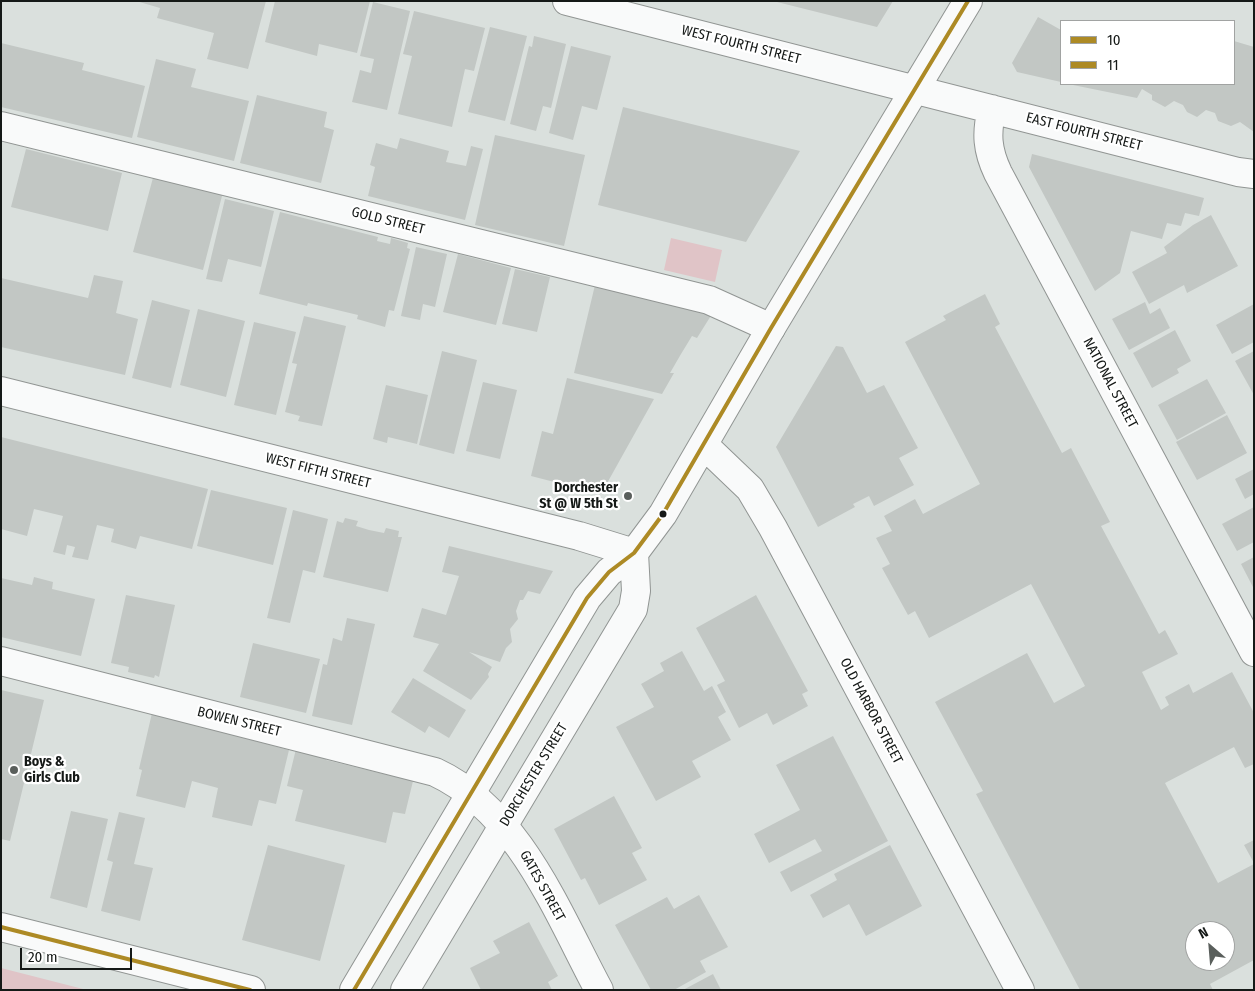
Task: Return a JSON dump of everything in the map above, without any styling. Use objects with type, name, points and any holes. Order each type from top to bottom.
[{"type":"street","name":"WEST FOURTH STREET","points":[[566,1],[915,89]]},
{"type":"street","points":[[354,990],[587,598],[609,572],[634,553],[663,514],[771,328],[968,1]]},
{"type":"street","name":"EAST FOURTH STREET","points":[[915,89],[1238,172],[1254,174]]},
{"type":"street","name":"NATIONAL STREET","points":[[992,109],[987,142],[990,157],[1254,652]]},
{"type":"street","name":"GOLD STREET","points":[[1,126],[708,300],[771,328]]},
{"type":"street","name":"WEST FIFTH STREET","points":[[1,391],[579,536],[634,553]]},
{"type":"street","name":"OLD HARBOR STREET","points":[[704,445],[750,490],[774,528],[1020,990]]},
{"type":"street","name":"DORCHESTER STREET","points":[[405,990],[633,609],[636,591],[634,553]]},
{"type":"street","name":"BOWEN STREET","points":[[1,661],[435,772],[448,778],[471,794]]},
{"type":"street","name":"GATES STREET","points":[[471,794],[504,826],[530,862],[599,990]]},
{"type":"street","points":[[1,927],[251,990]]},
{"type":"shaded area","points":[[671,238],[722,250],[715,282],[664,270]]},
{"type":"shaded area","points":[[1,968],[87,990],[1,990]]},
{"type":"building","points":[[136,1],[266,1],[248,69],[207,59],[214,33],[157,18],[160,8]]},
{"type":"building","points":[[275,1],[370,1],[357,53],[319,44],[317,56],[265,42]]},
{"type":"building","points":[[773,1],[893,1],[877,27]]},
{"type":"building","points":[[373,2],[410,11],[387,110],[352,102],[360,70],[371,73],[374,59],[360,56]]},
{"type":"building","points":[[414,11],[485,28],[474,71],[465,69],[452,127],[398,114],[412,56],[403,54]]},
{"type":"building","points":[[1038,17],[1060,29],[1060,82],[1017,72],[1012,63]]},
{"type":"building","points":[[490,27],[527,36],[505,121],[468,112]]},
{"type":"building","points":[[534,36],[566,44],[551,108],[543,106],[536,131],[510,124],[529,46],[532,47]]},
{"type":"building","points":[[1235,41],[1254,47],[1254,132],[1240,122],[1231,126],[1218,121],[1215,113],[1206,110],[1197,117],[1187,112],[1183,105],[1174,101],[1165,107],[1152,100],[1152,95],[1142,89],[1137,98],[1073,85],[1235,85]]},
{"type":"building","points":[[1,43],[84,63],[82,70],[145,86],[132,138],[1,107]]},
{"type":"building","points":[[571,46],[611,56],[597,110],[582,106],[573,140],[549,133]]},
{"type":"building","points":[[156,59],[196,69],[191,87],[249,101],[234,161],[137,137]]},
{"type":"building","points":[[257,95],[327,112],[324,127],[334,130],[321,183],[240,163]]},
{"type":"building","points":[[623,107],[800,151],[746,242],[598,205]]},
{"type":"building","points":[[495,135],[585,155],[564,246],[475,225]]},
{"type":"building","points":[[400,138],[449,151],[446,162],[466,166],[471,146],[483,149],[465,220],[368,196],[375,167],[370,165],[376,143],[397,149]]},
{"type":"building","points":[[26,149],[122,173],[108,231],[11,207]]},
{"type":"building","points":[[1032,154],[1204,198],[1199,216],[1185,213],[1181,226],[1167,223],[1162,239],[1131,231],[1120,273],[1095,291],[1029,167]]},
{"type":"building","points":[[154,174],[223,192],[203,270],[133,252]]},
{"type":"building","points":[[225,199],[274,211],[261,267],[228,259],[222,282],[206,279]]},
{"type":"building","points":[[280,212],[378,237],[377,241],[390,244],[391,238],[408,243],[407,248],[410,249],[394,311],[389,310],[385,327],[357,319],[358,315],[308,303],[307,306],[259,294]]},
{"type":"building","points":[[1211,215],[1238,266],[1187,293],[1184,285],[1149,304],[1132,272],[1167,253],[1164,247],[1193,225]]},
{"type":"building","points":[[416,247],[447,254],[435,307],[423,304],[420,320],[401,316]]},
{"type":"building","points":[[458,254],[511,268],[496,325],[443,312]]},
{"type":"building","points":[[515,269],[550,277],[537,332],[502,324]]},
{"type":"building","points":[[94,275],[123,281],[116,313],[138,319],[125,375],[1,347],[1,278],[88,298]]},
{"type":"building","points":[[595,285],[712,314],[697,338],[692,336],[670,373],[674,373],[662,394],[574,373]]},
{"type":"building","points":[[985,294],[1000,324],[995,327],[1062,453],[1071,448],[1110,522],[1101,526],[1159,634],[1165,630],[1178,654],[1142,672],[1161,710],[1169,705],[1165,697],[1189,684],[1193,693],[1232,672],[1254,713],[1254,764],[1245,768],[1234,747],[1165,783],[1218,883],[1254,864],[1254,960],[1235,970],[1235,921],[1185,921],[1185,971],[1234,971],[1210,984],[1213,990],[1080,990],[976,794],[983,791],[935,702],[1027,653],[1054,703],[1085,686],[1031,584],[929,638],[915,611],[908,615],[882,568],[890,564],[876,538],[892,531],[884,516],[915,499],[923,514],[980,484],[905,342],[946,320],[943,316]]},
{"type":"building","points":[[152,300],[190,310],[171,388],[132,378]]},
{"type":"building","points":[[1145,302],[1150,314],[1160,308],[1170,328],[1129,350],[1112,319]]},
{"type":"building","points":[[1254,304],[1254,342],[1232,354],[1216,325]]},
{"type":"building","points":[[198,309],[245,321],[226,397],[180,385]]},
{"type":"building","points":[[304,316],[346,326],[322,426],[298,421],[300,416],[285,412],[297,364],[292,363]]},
{"type":"building","points":[[254,322],[296,332],[276,415],[234,405]]},
{"type":"building","points":[[1175,330],[1191,361],[1177,369],[1179,373],[1152,388],[1133,353]]},
{"type":"building","points":[[836,346],[843,347],[867,393],[884,385],[918,448],[899,458],[914,485],[874,506],[869,496],[853,504],[855,507],[818,527],[776,447]]},
{"type":"building","points":[[442,351],[477,360],[454,454],[419,445]]},
{"type":"building","points":[[1254,351],[1254,395],[1235,361]]},
{"type":"building","points":[[567,378],[654,399],[601,494],[531,476],[542,431],[553,434]]},
{"type":"building","points":[[1207,379],[1226,413],[1177,440],[1158,405]]},
{"type":"building","points":[[483,382],[517,390],[500,459],[466,451]]},
{"type":"building","points":[[386,385],[428,395],[417,444],[388,437],[387,443],[373,439]]},
{"type":"building","points":[[1227,415],[1247,453],[1197,480],[1176,442]]},
{"type":"building","points":[[1,437],[208,489],[192,549],[140,536],[136,549],[111,542],[114,529],[97,525],[88,560],[72,557],[75,547],[67,545],[65,555],[53,552],[63,516],[34,509],[27,536],[1,529]]},
{"type":"building","points":[[1254,469],[1254,494],[1245,499],[1235,479]]},
{"type":"building","points":[[211,490],[287,508],[273,565],[197,546]]},
{"type":"building","points":[[1254,507],[1254,542],[1237,551],[1222,524]]},
{"type":"building","points":[[293,510],[328,519],[315,573],[303,570],[290,623],[267,618]]},
{"type":"building","points":[[345,518],[358,521],[356,526],[369,530],[384,533],[386,528],[399,531],[398,537],[402,537],[388,592],[323,577],[337,521],[343,523]]},
{"type":"building","points":[[449,546],[553,571],[540,594],[528,591],[523,600],[520,600],[516,611],[518,619],[510,629],[512,642],[506,648],[500,662],[469,652],[492,667],[488,674],[489,677],[471,700],[423,671],[439,644],[413,637],[422,608],[446,615],[459,576],[442,572]]},
{"type":"building","points":[[1254,557],[1254,589],[1241,564]]},
{"type":"building","points":[[34,577],[53,582],[52,589],[95,599],[81,656],[1,637],[1,578],[32,585]]},
{"type":"building","points":[[126,595],[175,605],[159,677],[155,675],[154,678],[128,672],[129,667],[111,663]]},
{"type":"building","points":[[756,595],[808,691],[802,694],[808,706],[773,725],[767,713],[739,728],[717,685],[725,681],[696,628]]},
{"type":"building","points":[[347,618],[375,624],[352,725],[312,716],[323,664],[327,665],[333,638],[342,641]]},
{"type":"building","points":[[253,643],[320,659],[306,713],[240,697]]},
{"type":"building","points":[[682,651],[704,691],[712,686],[726,712],[718,717],[731,740],[692,761],[701,777],[656,801],[616,727],[654,707],[641,684],[664,671],[660,663]]},
{"type":"building","points":[[413,678],[466,710],[449,738],[429,726],[425,733],[391,712]]},
{"type":"building","name":"Boys & Girls Club","points":[[1,690],[44,700],[10,841],[1,839]]},
{"type":"building","points":[[152,713],[289,750],[276,804],[259,800],[252,826],[212,817],[218,788],[192,781],[185,808],[136,796],[142,770],[139,769]]},
{"type":"building","points":[[833,736],[888,841],[791,892],[780,872],[822,851],[815,839],[769,863],[754,834],[800,810],[776,765]]},
{"type":"building","points":[[296,749],[327,756],[326,760],[413,781],[405,814],[393,812],[386,843],[295,821],[303,790],[287,786]]},
{"type":"building","points":[[614,796],[642,848],[632,853],[647,880],[599,905],[585,878],[581,880],[554,829]]},
{"type":"building","points":[[71,811],[108,819],[87,908],[50,898]]},
{"type":"building","points":[[119,812],[145,818],[134,864],[153,868],[140,921],[101,911],[113,862],[107,860]]},
{"type":"building","points":[[1254,840],[1254,863],[1244,845]]},
{"type":"building","points":[[268,845],[345,865],[320,961],[242,940]]},
{"type":"building","points":[[890,845],[922,906],[866,936],[849,904],[823,918],[810,895],[837,880],[834,874]]},
{"type":"building","points":[[699,895],[728,947],[700,961],[706,972],[674,990],[651,990],[615,925],[667,897],[674,909]]},
{"type":"building","points":[[529,922],[558,976],[548,982],[552,990],[481,990],[470,968],[500,953],[493,941]]},
{"type":"building","points":[[713,974],[721,990],[683,990]]},
{"type":"transit line","name":"10","points":[[354,990],[587,598],[609,572],[634,553],[663,514],[771,328],[968,1]]},
{"type":"transit line","name":"11","points":[[1,927],[250,990]]},
{"type":"place","name":"Dorchester St @ W 5th St","points":[[628,496]]},
{"type":"place","name":"Boys & Girls Club","points":[[14,770]]}]
